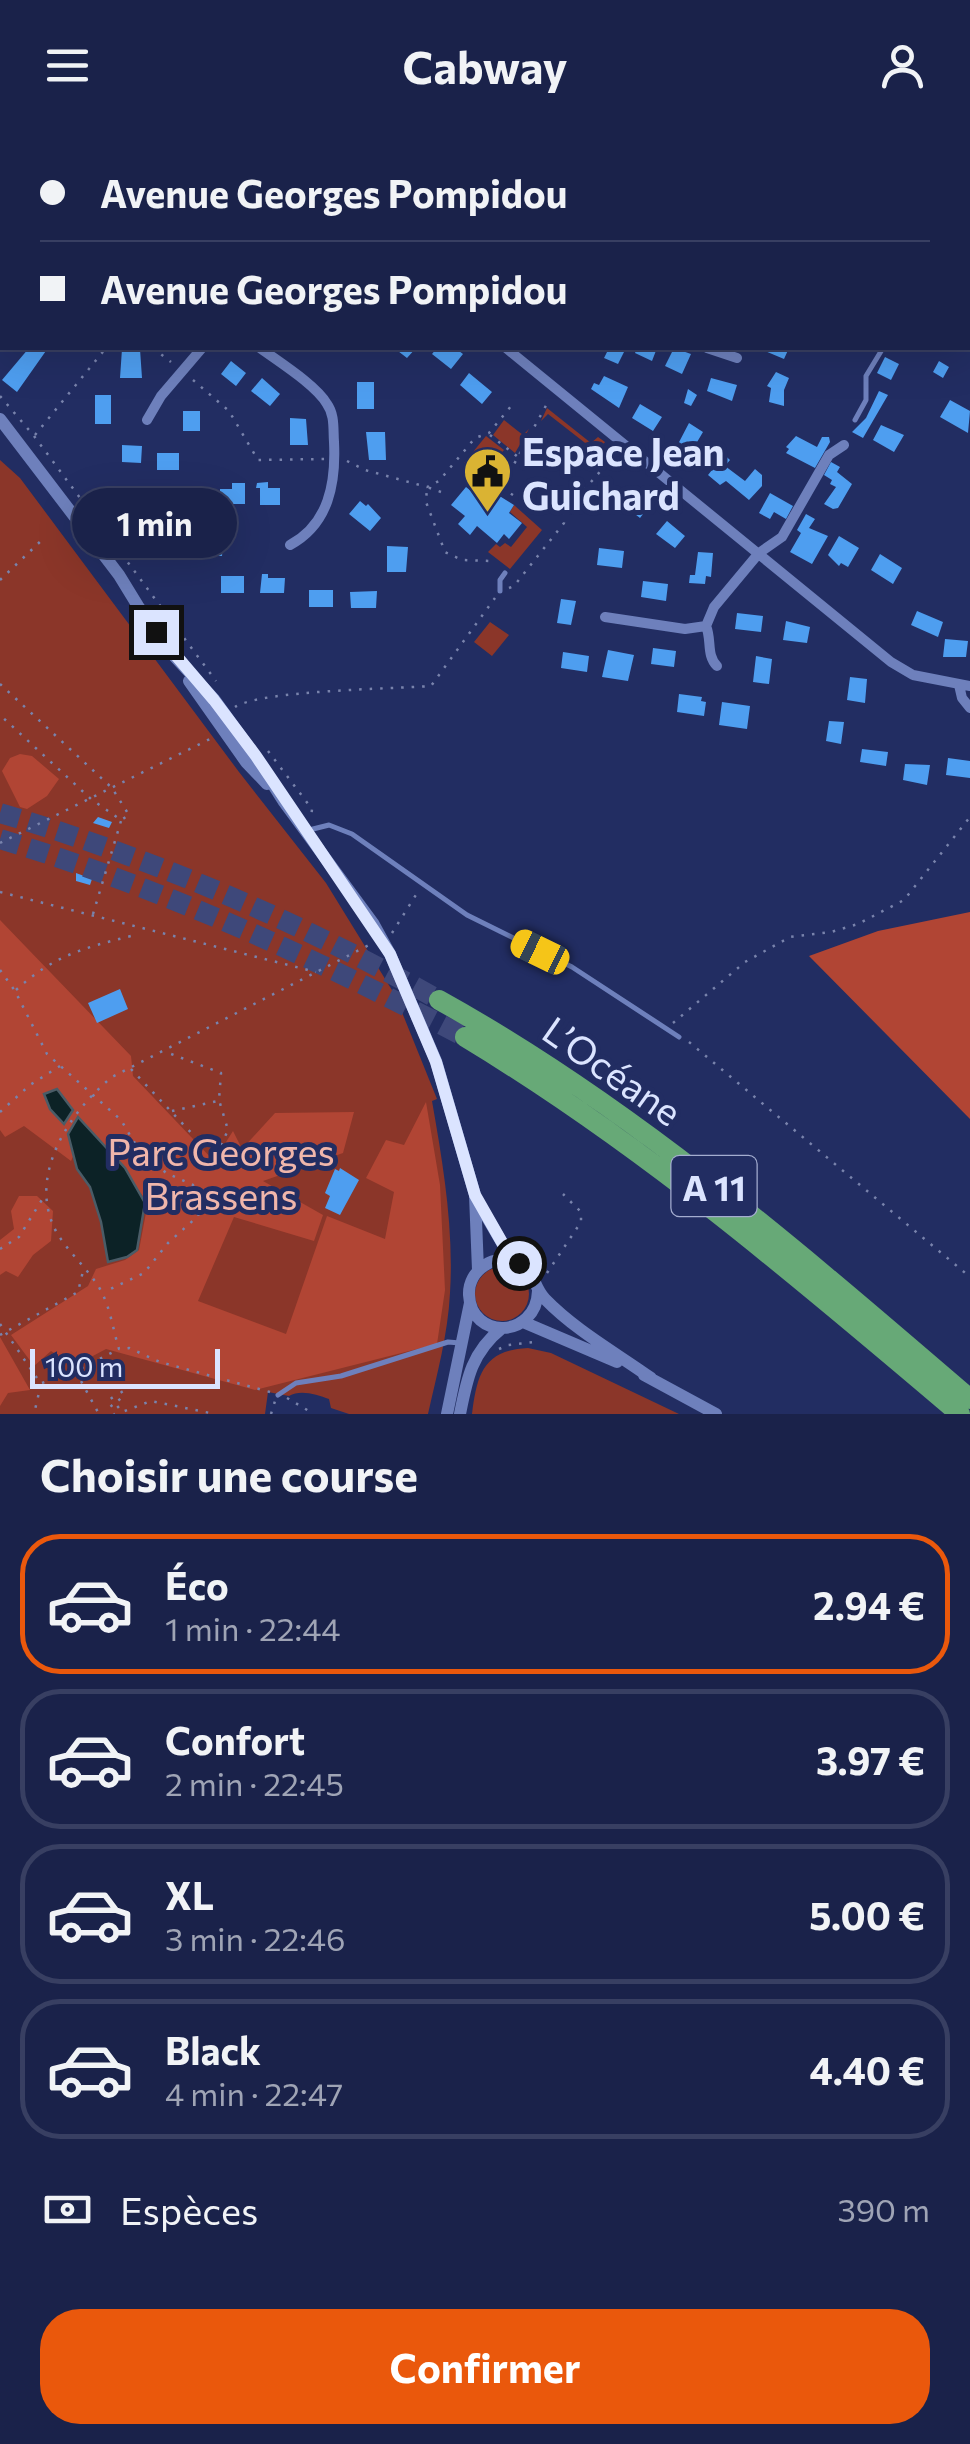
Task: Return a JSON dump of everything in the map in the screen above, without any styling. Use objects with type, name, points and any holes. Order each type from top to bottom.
[{"type":"highway","name":"L’Océane","points":[[440,1000],[545,1063],[658,1143],[773,1233],[970,1399]]},
{"type":"highway","name":"L’Océane","points":[[466,1037],[538,1081],[651,1160],[757,1243],[960,1414]]},
{"type":"street","points":[[148,420],[161,396],[200,350]]},
{"type":"street","points":[[263,350],[323,398],[333,420],[335,470],[330,498],[314,526],[290,545]]},
{"type":"street","points":[[515,350],[891,662],[913,675],[965,685],[962,698],[970,708]]},
{"type":"street","points":[[713,350],[736,358]]},
{"type":"street","points":[[0,419],[119,574],[204,706],[246,762],[309,826],[372,924],[416,1008],[475,1195],[512,1260],[528,1270],[537,1288],[568,1320],[651,1378]]},
{"type":"street","points":[[717,666],[711,658],[711,638],[706,626],[714,607],[759,553],[782,538],[829,456],[844,445]]},
{"type":"street","points":[[605,617],[685,629],[706,626]]},
{"type":"street","points":[[447,1414],[470,1285],[478,1270],[475,1195]]},
{"type":"street","points":[[478,1270],[494,1261],[512,1260]]},
{"type":"street","points":[[460,1414],[469,1369],[480,1349],[502,1328],[522,1322],[534,1309],[537,1288]]},
{"type":"street","points":[[470,1302],[484,1322],[502,1328]]},
{"type":"street","points":[[522,1322],[651,1378],[716,1414]]},
{"type":"lane","points":[[855,420],[866,400],[866,376],[881,350]]},
{"type":"lane","points":[[500,590],[505,573]]},
{"type":"lane","points":[[309,826],[339,826],[468,915],[572,967],[678,1037]]},
{"type":"lane","points":[[278,1396],[296,1383],[341,1376],[448,1342],[460,1343]]},
{"type":"path","points":[[34,436],[104,350]]},
{"type":"path","points":[[513,495],[501,488],[554,395]]},
{"type":"path","points":[[0,396],[220,687]]},
{"type":"path","points":[[489,433],[527,464]]},
{"type":"path","points":[[235,707],[246,701],[278,697],[431,686],[500,590],[514,586],[564,523],[565,512],[618,452]]},
{"type":"path","points":[[441,492],[427,487],[426,502],[445,552],[462,560],[490,561]]},
{"type":"path","points":[[0,580],[44,538]]},
{"type":"path","points":[[0,684],[112,788],[129,816],[122,820],[92,915]]},
{"type":"path","points":[[231,702],[242,717]]},
{"type":"path","points":[[0,716],[91,799],[122,820]]},
{"type":"path","points":[[0,843],[220,733]]},
{"type":"path","points":[[266,748],[312,810],[309,826]]},
{"type":"path","points":[[662,1026],[674,1023],[745,962],[790,937],[858,924],[904,900],[970,817]]},
{"type":"path","points":[[0,892],[317,972]]},
{"type":"path","points":[[387,936],[396,931],[412,900]]},
{"type":"path","points":[[15,991],[55,960],[131,936]]},
{"type":"path","points":[[0,1250],[19,1237],[44,1195],[47,1170],[72,1120],[94,1092],[130,1068],[375,942]]},
{"type":"path","points":[[0,970],[47,1054],[94,1092],[121,1120],[134,1142],[166,1173],[193,1186],[201,1203],[198,1216],[168,1243],[144,1273],[103,1292]]},
{"type":"path","points":[[678,1037],[715,1060],[970,1277]]},
{"type":"path","points":[[130,1068],[214,1158],[228,1130],[219,1100],[222,1073],[163,1051]]},
{"type":"path","points":[[0,1112],[30,1085],[61,1066]]},
{"type":"path","points":[[171,1112],[219,1100]]},
{"type":"path","points":[[537,1288],[581,1222],[581,1212],[563,1194]]},
{"type":"path","points":[[44,1195],[58,1234],[103,1292],[118,1349]]},
{"type":"path","points":[[0,1334],[78,1292],[84,1266]]},
{"type":"path","points":[[0,1324],[41,1384],[34,1414]]},
{"type":"path","points":[[489,1355],[508,1345],[545,1343]]},
{"type":"path","points":[[41,1384],[118,1349],[129,1348],[160,1362],[278,1396],[314,1414]]},
{"type":"path","points":[[76,1371],[100,1414]]},
{"type":"path","points":[[114,1414],[110,1407],[124,1396],[121,1391]]},
{"type":"path","points":[[271,1414],[278,1396]]},
{"type":"path","points":[[112,1398],[122,1412],[155,1401],[215,1414]]},
{"type":"green space","points":[[547,408],[591,443],[598,437],[605,442],[592,461],[581,456],[589,446],[548,414],[541,421]]},
{"type":"green space","points":[[504,420],[523,435],[529,429],[515,453],[493,435]]},
{"type":"green space","points":[[486,436],[504,450],[482,476],[464,463]]},
{"type":"green space","name":"Parc Georges Brassens","points":[[0,460],[20,478],[326,883],[395,995],[437,1099],[432,1101],[449,1220],[449,1308],[428,1414],[349,1414],[331,1408],[329,1399],[314,1394],[289,1396],[268,1392],[265,1414],[0,1414]]},
{"type":"green space","points":[[514,505],[542,530],[510,569],[488,552],[496,544],[511,547],[527,527],[510,512]]},
{"type":"green space","points":[[490,622],[509,635],[492,656],[474,642]]},
{"type":"green space","points":[[20,754],[32,756],[59,779],[47,796],[27,809],[20,807],[2,771],[10,758]]},
{"type":"green space","points":[[970,912],[970,1119],[809,956],[878,931]]},
{"type":"green space","points":[[0,920],[131,1056],[133,1076],[214,1161],[233,1131],[242,1149],[275,1113],[354,1112],[343,1153],[263,1181],[323,1215],[314,1241],[234,1217],[198,1301],[286,1334],[327,1216],[385,1239],[394,1192],[366,1178],[386,1140],[404,1145],[426,1102],[440,1185],[445,1290],[437,1344],[255,1390],[106,1349],[74,1366],[51,1351],[34,1366],[11,1335],[88,1286],[96,1269],[125,1260],[139,1250],[148,1202],[86,1129],[71,1161],[24,1126],[5,1137],[0,1130]]},
{"type":"green space","points":[[19,1196],[37,1196],[53,1211],[51,1241],[33,1255],[18,1277],[6,1271],[0,1275],[0,1240],[14,1229],[11,1211]]},
{"type":"green space","points":[[502,1267],[521,1275],[529,1294],[521,1313],[502,1321],[483,1313],[475,1294],[483,1275]]},
{"type":"green space","points":[[0,1337],[30,1390],[8,1393],[0,1406]]},
{"type":"green space","points":[[528,1348],[551,1353],[679,1414],[472,1414],[485,1367],[501,1354]]},
{"type":"shaded area","points":[[57,1089],[73,1110],[64,1124],[50,1109],[44,1094]]},
{"type":"shaded area","points":[[78,1117],[125,1168],[145,1203],[137,1250],[127,1257],[108,1262],[101,1222],[90,1187],[77,1169],[68,1134]]},
{"type":"building","points":[[27,350],[47,350],[17,392],[2,380]]},
{"type":"building","points":[[122,350],[140,350],[142,378],[120,378]]},
{"type":"building","points":[[397,350],[414,350],[407,358]]},
{"type":"building","points":[[435,350],[458,350],[463,354],[451,369],[432,354]]},
{"type":"building","points":[[608,350],[625,350],[618,364],[604,358]]},
{"type":"building","points":[[636,350],[656,350],[652,361],[635,353]]},
{"type":"building","points":[[673,350],[691,354],[682,374],[665,366]]},
{"type":"building","points":[[763,350],[788,350],[784,359]]},
{"type":"building","points":[[885,357],[899,364],[891,380],[877,373]]},
{"type":"building","points":[[231,361],[246,373],[236,386],[221,374]]},
{"type":"building","points":[[939,361],[949,367],[943,378],[933,372]]},
{"type":"building","points":[[776,372],[789,378],[784,406],[769,402],[771,388],[767,386]]},
{"type":"building","points":[[469,373],[492,392],[482,404],[460,385]]},
{"type":"building","points":[[604,376],[628,387],[619,408],[591,389]]},
{"type":"building","points":[[262,378],[280,394],[270,406],[251,391]]},
{"type":"building","points":[[711,378],[737,385],[732,401],[707,391]]},
{"type":"building","points":[[357,382],[374,382],[374,409],[357,409]]},
{"type":"building","points":[[688,389],[697,395],[691,406],[684,403]]},
{"type":"building","points":[[879,391],[888,395],[863,438],[852,432],[866,418]]},
{"type":"building","points":[[95,395],[111,395],[111,424],[95,424]]},
{"type":"building","points":[[950,400],[970,411],[968,433],[940,417]]},
{"type":"building","points":[[640,404],[662,417],[653,431],[632,418]]},
{"type":"building","points":[[183,411],[200,411],[200,431],[183,431]]},
{"type":"building","points":[[290,418],[306,419],[308,445],[290,445]]},
{"type":"building","points":[[689,423],[703,432],[690,454],[677,446]]},
{"type":"building","points":[[881,425],[904,435],[894,452],[873,440]]},
{"type":"building","points":[[366,432],[385,432],[386,460],[369,460]]},
{"type":"building","points":[[796,436],[817,447],[822,437],[829,437],[815,468],[786,453],[786,447]]},
{"type":"building","points":[[122,445],[142,446],[141,463],[122,462]]},
{"type":"building","points":[[719,450],[730,460],[725,466],[745,481],[755,469],[762,475],[762,486],[749,500],[726,481],[720,485],[708,475],[712,470],[702,462],[707,455],[712,459]]},
{"type":"building","points":[[157,453],[179,453],[179,470],[157,470]]},
{"type":"building","points":[[831,462],[840,467],[837,472],[852,484],[838,508],[833,509],[824,504],[836,487],[824,475]]},
{"type":"building","points":[[268,482],[268,488],[280,488],[280,505],[260,505],[257,483]]},
{"type":"building","points":[[232,483],[245,483],[245,504],[220,504],[220,489],[232,489]]},
{"type":"building","name":"Espace Jean Guichard","points":[[466,487],[476,495],[485,487],[514,505],[509,513],[522,523],[509,539],[504,534],[497,543],[477,526],[470,535],[458,524],[465,516],[451,505]]},
{"type":"building","points":[[628,487],[650,505],[640,518],[617,500]]},
{"type":"building","points":[[770,493],[793,506],[786,519],[774,512],[770,519],[759,513]]},
{"type":"building","points":[[360,501],[381,518],[370,531],[349,514]]},
{"type":"building","points":[[806,514],[815,519],[809,528],[828,536],[812,564],[790,552]]},
{"type":"building","points":[[667,521],[685,536],[675,548],[656,534]]},
{"type":"building","points":[[208,533],[224,534],[222,556],[206,556]]},
{"type":"building","points":[[839,536],[859,548],[848,567],[841,563],[839,566],[828,555]]},
{"type":"building","points":[[387,546],[408,547],[406,572],[387,572]]},
{"type":"building","points":[[599,548],[624,551],[622,568],[597,565]]},
{"type":"building","points":[[698,552],[713,553],[711,577],[706,576],[705,584],[689,583],[690,575],[695,575]]},
{"type":"building","points":[[880,554],[902,568],[893,584],[871,570]]},
{"type":"building","points":[[262,574],[285,578],[284,593],[260,593]]},
{"type":"building","points":[[221,576],[244,576],[244,593],[221,593]]},
{"type":"building","points":[[643,581],[668,584],[666,601],[641,597]]},
{"type":"building","points":[[309,590],[333,590],[333,607],[309,607]]},
{"type":"building","points":[[377,591],[376,608],[351,608],[350,592]]},
{"type":"building","points":[[561,599],[576,601],[571,625],[557,623]]},
{"type":"building","points":[[917,611],[943,622],[938,637],[911,625]]},
{"type":"building","points":[[737,613],[763,616],[761,632],[735,629]]},
{"type":"building","points":[[786,621],[810,627],[807,643],[783,640]]},
{"type":"building","points":[[945,639],[968,641],[966,657],[943,657]]},
{"type":"building","points":[[653,648],[676,651],[674,667],[651,664]]},
{"type":"building","points":[[608,650],[634,655],[628,681],[602,677]]},
{"type":"building","points":[[563,652],[589,656],[587,672],[561,668]]},
{"type":"building","points":[[756,656],[772,659],[769,684],[753,682]]},
{"type":"building","points":[[850,677],[867,679],[865,703],[847,700]]},
{"type":"building","points":[[679,694],[702,697],[701,701],[706,702],[704,716],[677,712]]},
{"type":"building","points":[[722,702],[750,706],[747,729],[719,725]]},
{"type":"building","points":[[829,721],[844,722],[841,744],[826,741]]},
{"type":"building","points":[[862,749],[888,752],[886,766],[860,762]]},
{"type":"building","points":[[948,758],[970,761],[970,778],[946,775]]},
{"type":"building","points":[[905,764],[930,765],[927,785],[903,780]]},
{"type":"building","points":[[98,817],[112,822],[109,828],[93,823]]},
{"type":"building","points":[[76,873],[92,879],[90,885],[76,881]]},
{"type":"building","points":[[120,989],[128,1009],[97,1023],[88,1003]]},
{"type":"building","points":[[335,1169],[359,1180],[340,1215],[325,1208],[330,1196],[325,1193]]},
{"type":"tunnel","points":[[0,813],[114,850],[225,894],[333,944],[439,1000]]},
{"type":"tunnel","points":[[0,839],[179,902],[352,980],[465,1037]]},
{"type":"place","name":"Espace Jean Guichard","points":[[487,514]]},
{"type":"route","points":[[156,632],[256,756],[390,954],[436,1062],[475,1195],[512,1260],[519,1263]]}]
